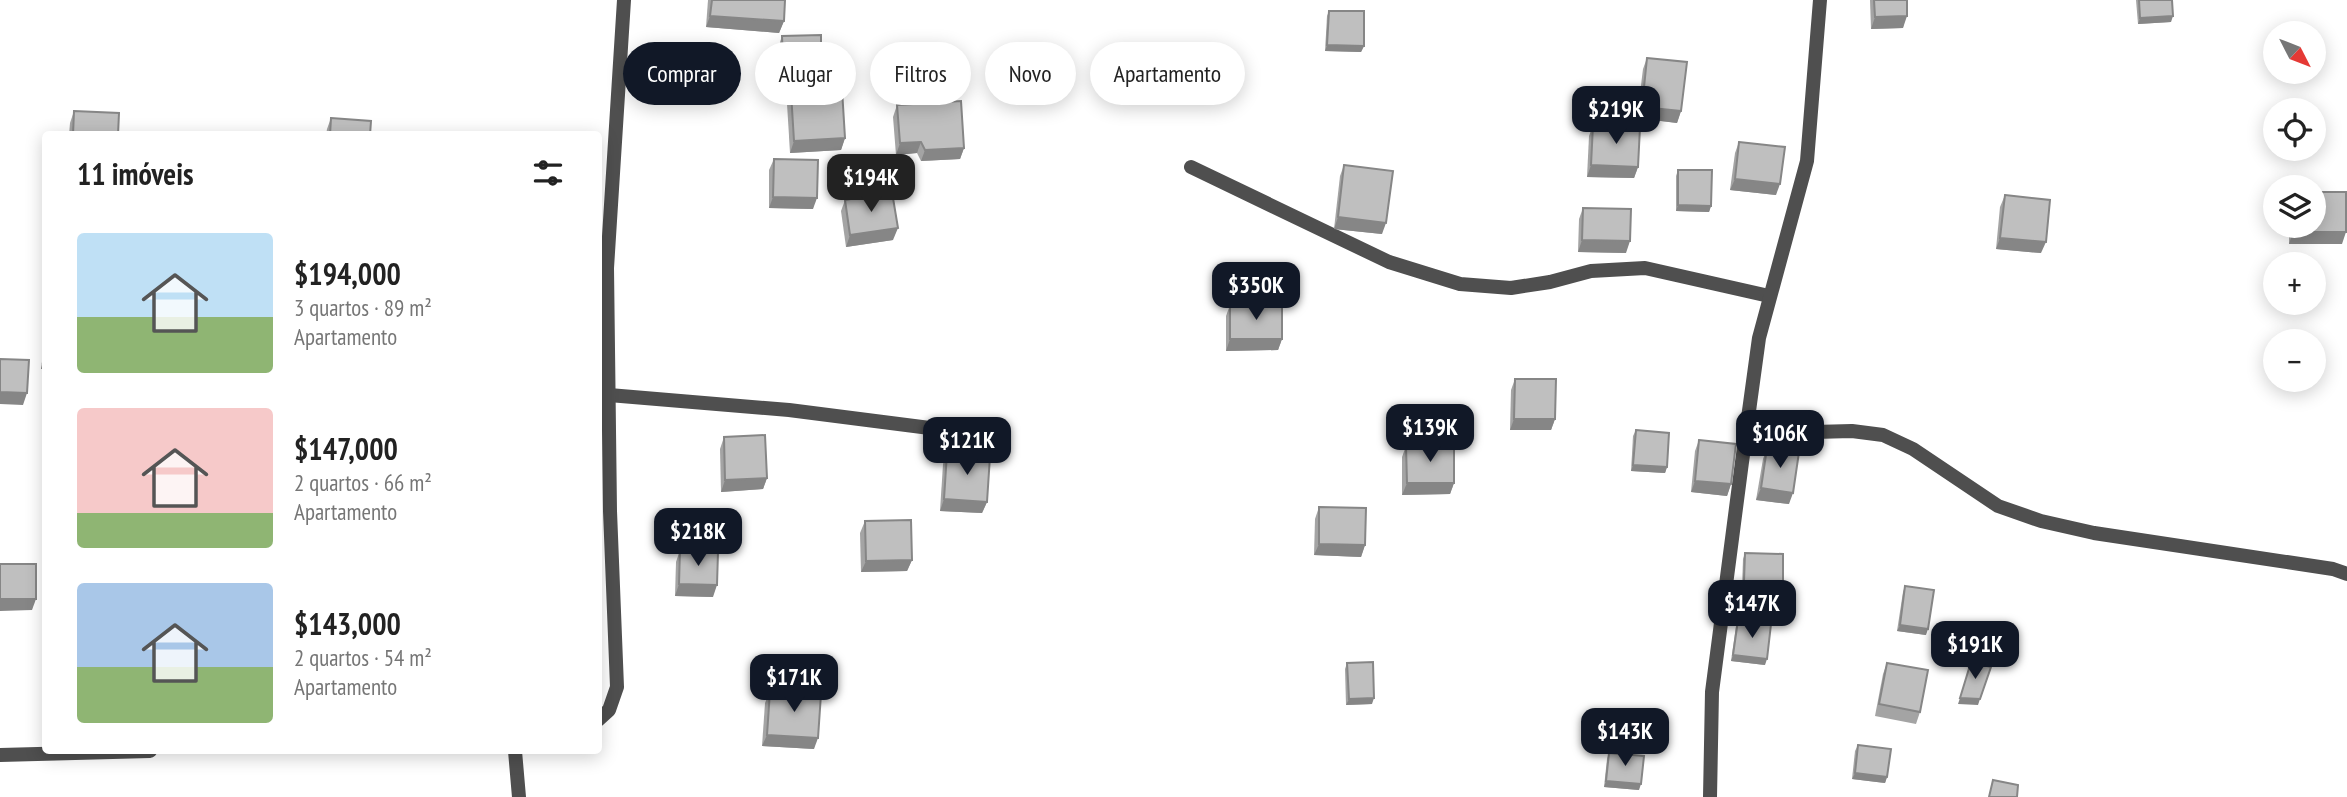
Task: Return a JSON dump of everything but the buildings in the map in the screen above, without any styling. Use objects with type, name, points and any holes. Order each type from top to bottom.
[{"type":"street","points":[[602,717],[610,710],[617,687],[607,268],[624,0]]},
{"type":"street","points":[[1710,797],[1712,692],[1759,338],[1808,161],[1819,0]]},
{"type":"street","points":[[1191,167],[1389,262],[1460,284],[1511,288],[1550,282],[1591,271],[1645,268],[1769,296]]},
{"type":"street","points":[[609,396],[789,410],[961,432]]},
{"type":"street","points":[[1748,420],[1814,432],[1852,431],[1882,435],[1913,449],[1998,506],[2041,521],[2094,533],[2333,569],[2347,574]]},
{"type":"street","points":[[0,755],[42,754]]},
{"type":"street","points":[[515,754],[519,797]]}]
